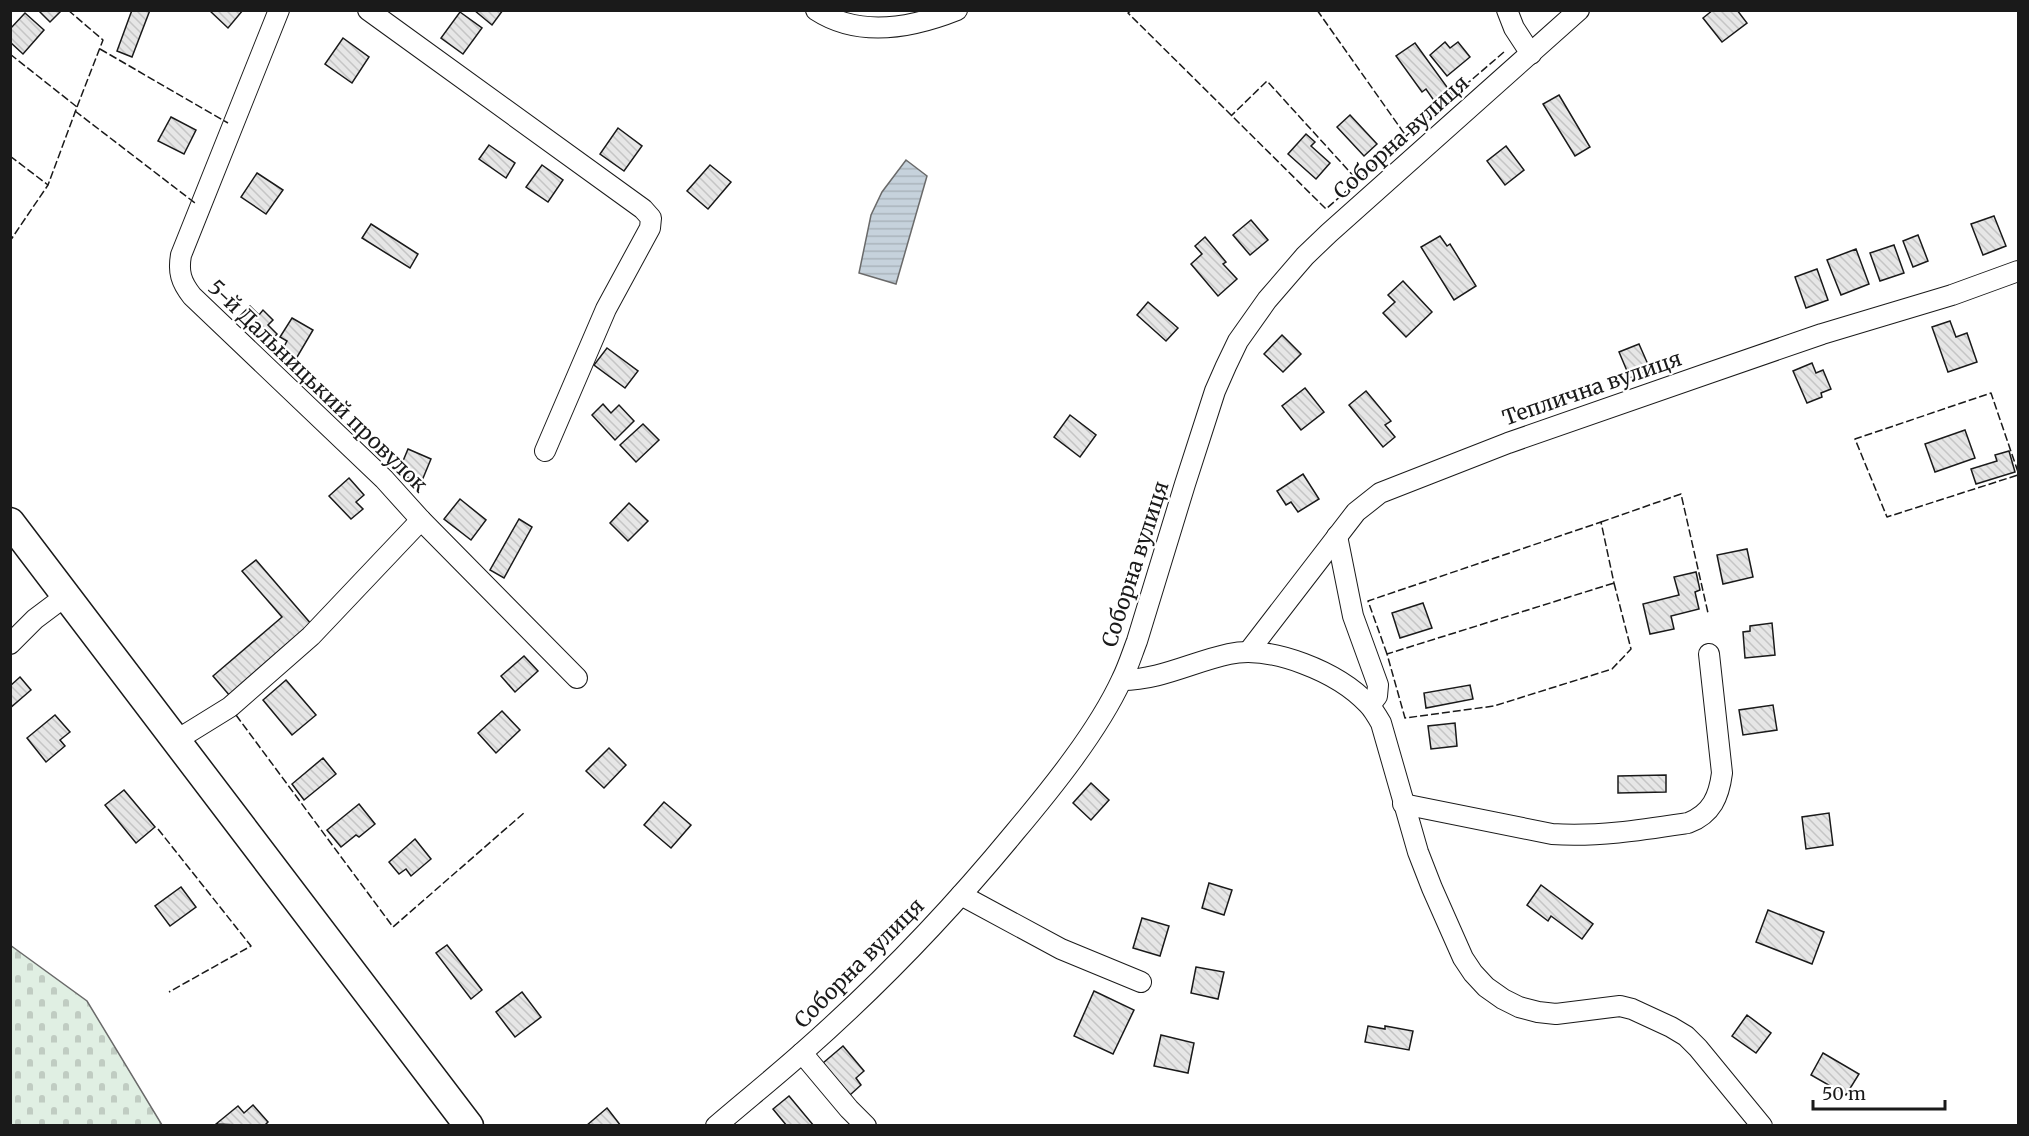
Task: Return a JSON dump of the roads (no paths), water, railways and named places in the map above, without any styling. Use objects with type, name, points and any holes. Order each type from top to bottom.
[{"type":"highway","points":[[10,522],[469,1125]]},
{"type":"street","name":"5-й Дальницький провулок","points":[[279,10],[181,255],[180,275],[184,286],[384,479],[421,520],[577,678]]},
{"type":"street","points":[[368,10],[643,209],[651,218],[650,228],[606,309],[545,451]]},
{"type":"street","points":[[816,10],[837,22],[859,27],[883,28],[909,26],[957,10]]},
{"type":"street","points":[[1507,10],[1514,28],[1531,54]]},
{"type":"street","name":"Соборна вулиця","points":[[716,1125],[802,1053],[961,896],[1051,788],[1103,713],[1122,680],[1137,641],[1215,391],[1247,326],[1284,279],[1329,233],[1579,10]]},
{"type":"street","name":"Теплична вулиця","points":[[1250,651],[1356,512],[1368,501],[1401,484],[1508,443],[1719,369],[1822,334],[1953,295],[2019,271]]},
{"type":"street","points":[[175,741],[230,707],[311,636],[421,520]]},
{"type":"street","points":[[1337,536],[1353,616],[1378,685],[1377,696],[1370,705]]},
{"type":"street","points":[[10,644],[35,619],[67,595]]},
{"type":"street","points":[[1122,680],[1154,677],[1208,659],[1250,651],[1306,665],[1341,683],[1370,705],[1384,732],[1403,804],[1432,888],[1459,948],[1473,973],[1486,987],[1519,1007],[1538,1012],[1556,1014],[1620,1006],[1671,1027],[1686,1036],[1698,1048],[1762,1125]]},
{"type":"street","points":[[1403,804],[1552,834],[1571,835],[1619,834],[1688,823],[1698,819],[1715,802],[1722,772],[1709,654]]},
{"type":"street","points":[[961,896],[1061,949],[1141,982]]},
{"type":"street","points":[[802,1053],[849,1109],[866,1125]]}]
